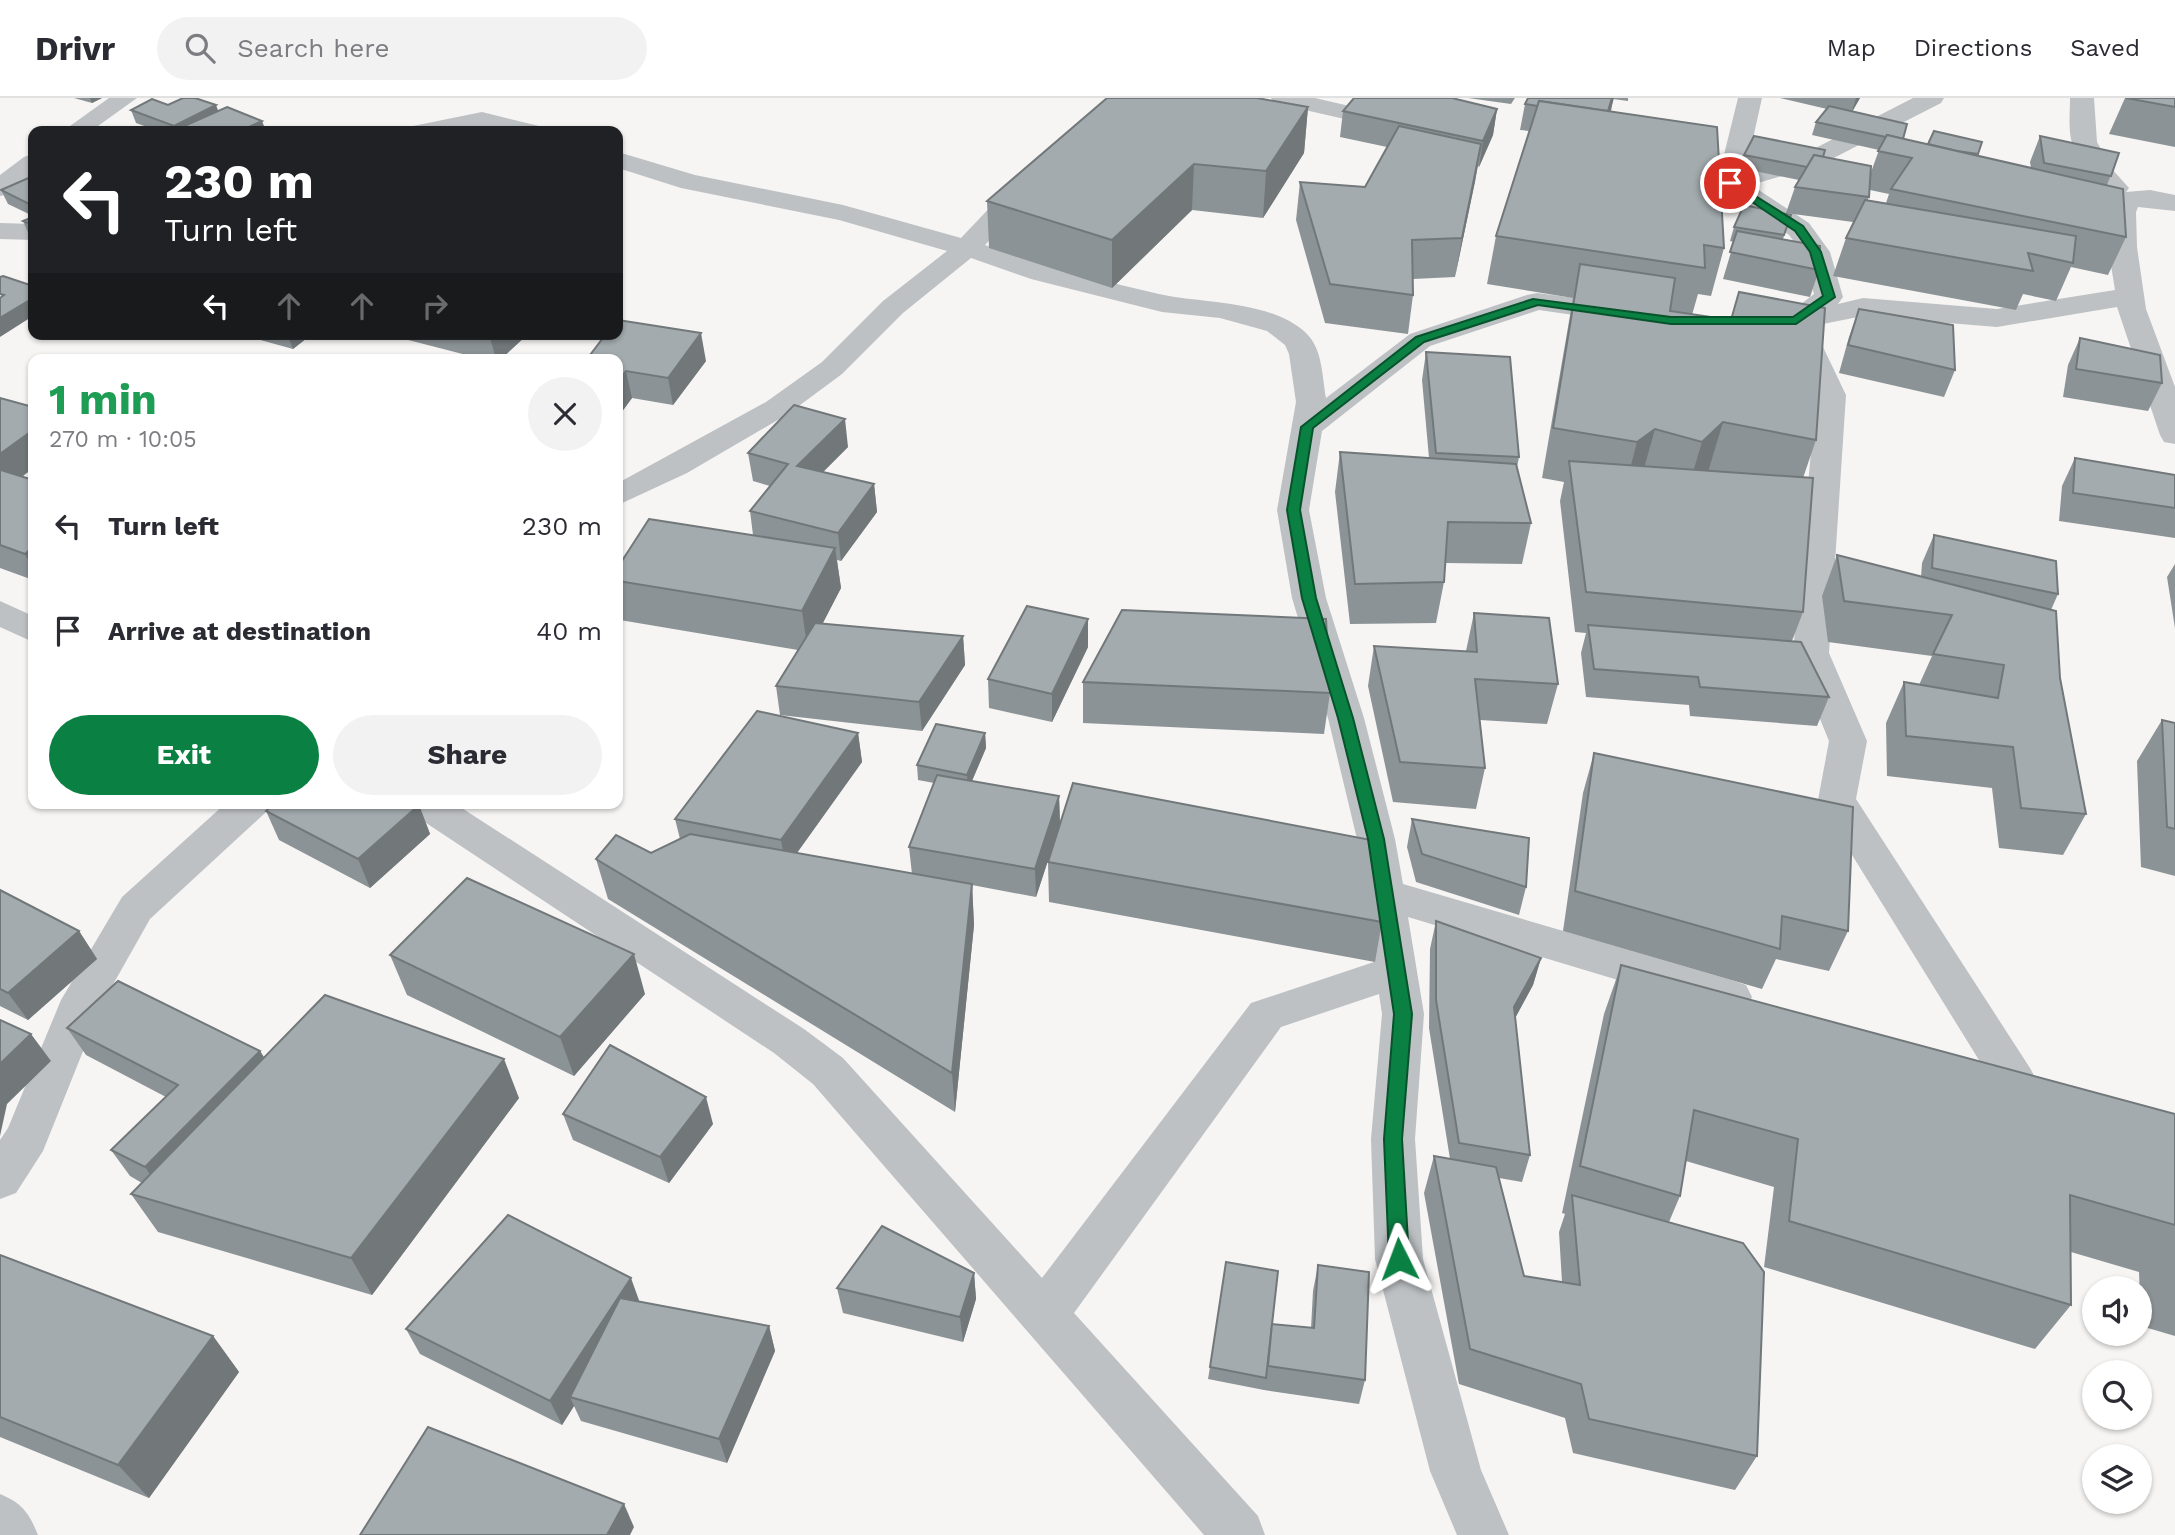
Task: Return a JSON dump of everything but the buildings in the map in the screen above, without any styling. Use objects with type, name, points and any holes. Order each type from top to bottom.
[{"type":"street","points":[[83,126],[125,98]]},
{"type":"street","points":[[1283,98],[1349,113]]},
{"type":"street","points":[[1730,183],[1750,98]]},
{"type":"street","points":[[1730,183],[1811,160],[1932,98]]},
{"type":"street","points":[[2082,98],[2084,142],[2101,173],[2127,200]]},
{"type":"street","points":[[447,126],[482,119],[510,126]]},
{"type":"street","points":[[623,162],[690,182],[843,213],[1081,283],[1162,303],[1221,310],[1277,325],[1297,340],[1304,354],[1311,401],[1293,510],[1309,598],[1346,718],[1376,839],[1403,1014],[1393,1139],[1399,1259],[1456,1471],[1483,1535]]},
{"type":"street","points":[[0,188],[28,166]]},
{"type":"street","points":[[623,492],[676,466],[777,408],[832,368],[893,307],[967,248],[1041,168]]},
{"type":"street","points":[[1730,183],[1799,229],[1815,252],[1829,297],[1782,321]]},
{"type":"street","points":[[2127,200],[2150,198],[2175,203]]},
{"type":"street","points":[[2127,200],[2123,212],[2123,247],[2132,309],[2150,351],[2175,435]]},
{"type":"street","points":[[0,231],[28,232]]},
{"type":"street","points":[[1782,321],[1863,306],[1997,318],[2130,296]]},
{"type":"street","points":[[1307,427],[1420,340],[1537,301],[1644,317]]},
{"type":"street","points":[[1782,321],[1831,395],[1811,653],[1847,741],[1838,800],[2032,1089],[1961,1067]]},
{"type":"street","points":[[0,1179],[27,1137],[82,1000],[136,908],[244,809]]},
{"type":"street","points":[[434,809],[721,996],[828,1071],[1239,1535]]},
{"type":"street","points":[[1384,894],[1767,1009]]},
{"type":"street","points":[[1043,1316],[1266,1015],[1397,971]]},
{"type":"street","points":[[0,1520],[12,1535]]},
{"type":"route","points":[[1399,1259],[1393,1139],[1403,1014],[1376,839],[1346,718],[1309,598],[1293,510],[1307,427],[1420,340],[1537,301],[1671,321],[1796,321],[1829,297],[1815,252],[1799,229],[1730,183]]}]
